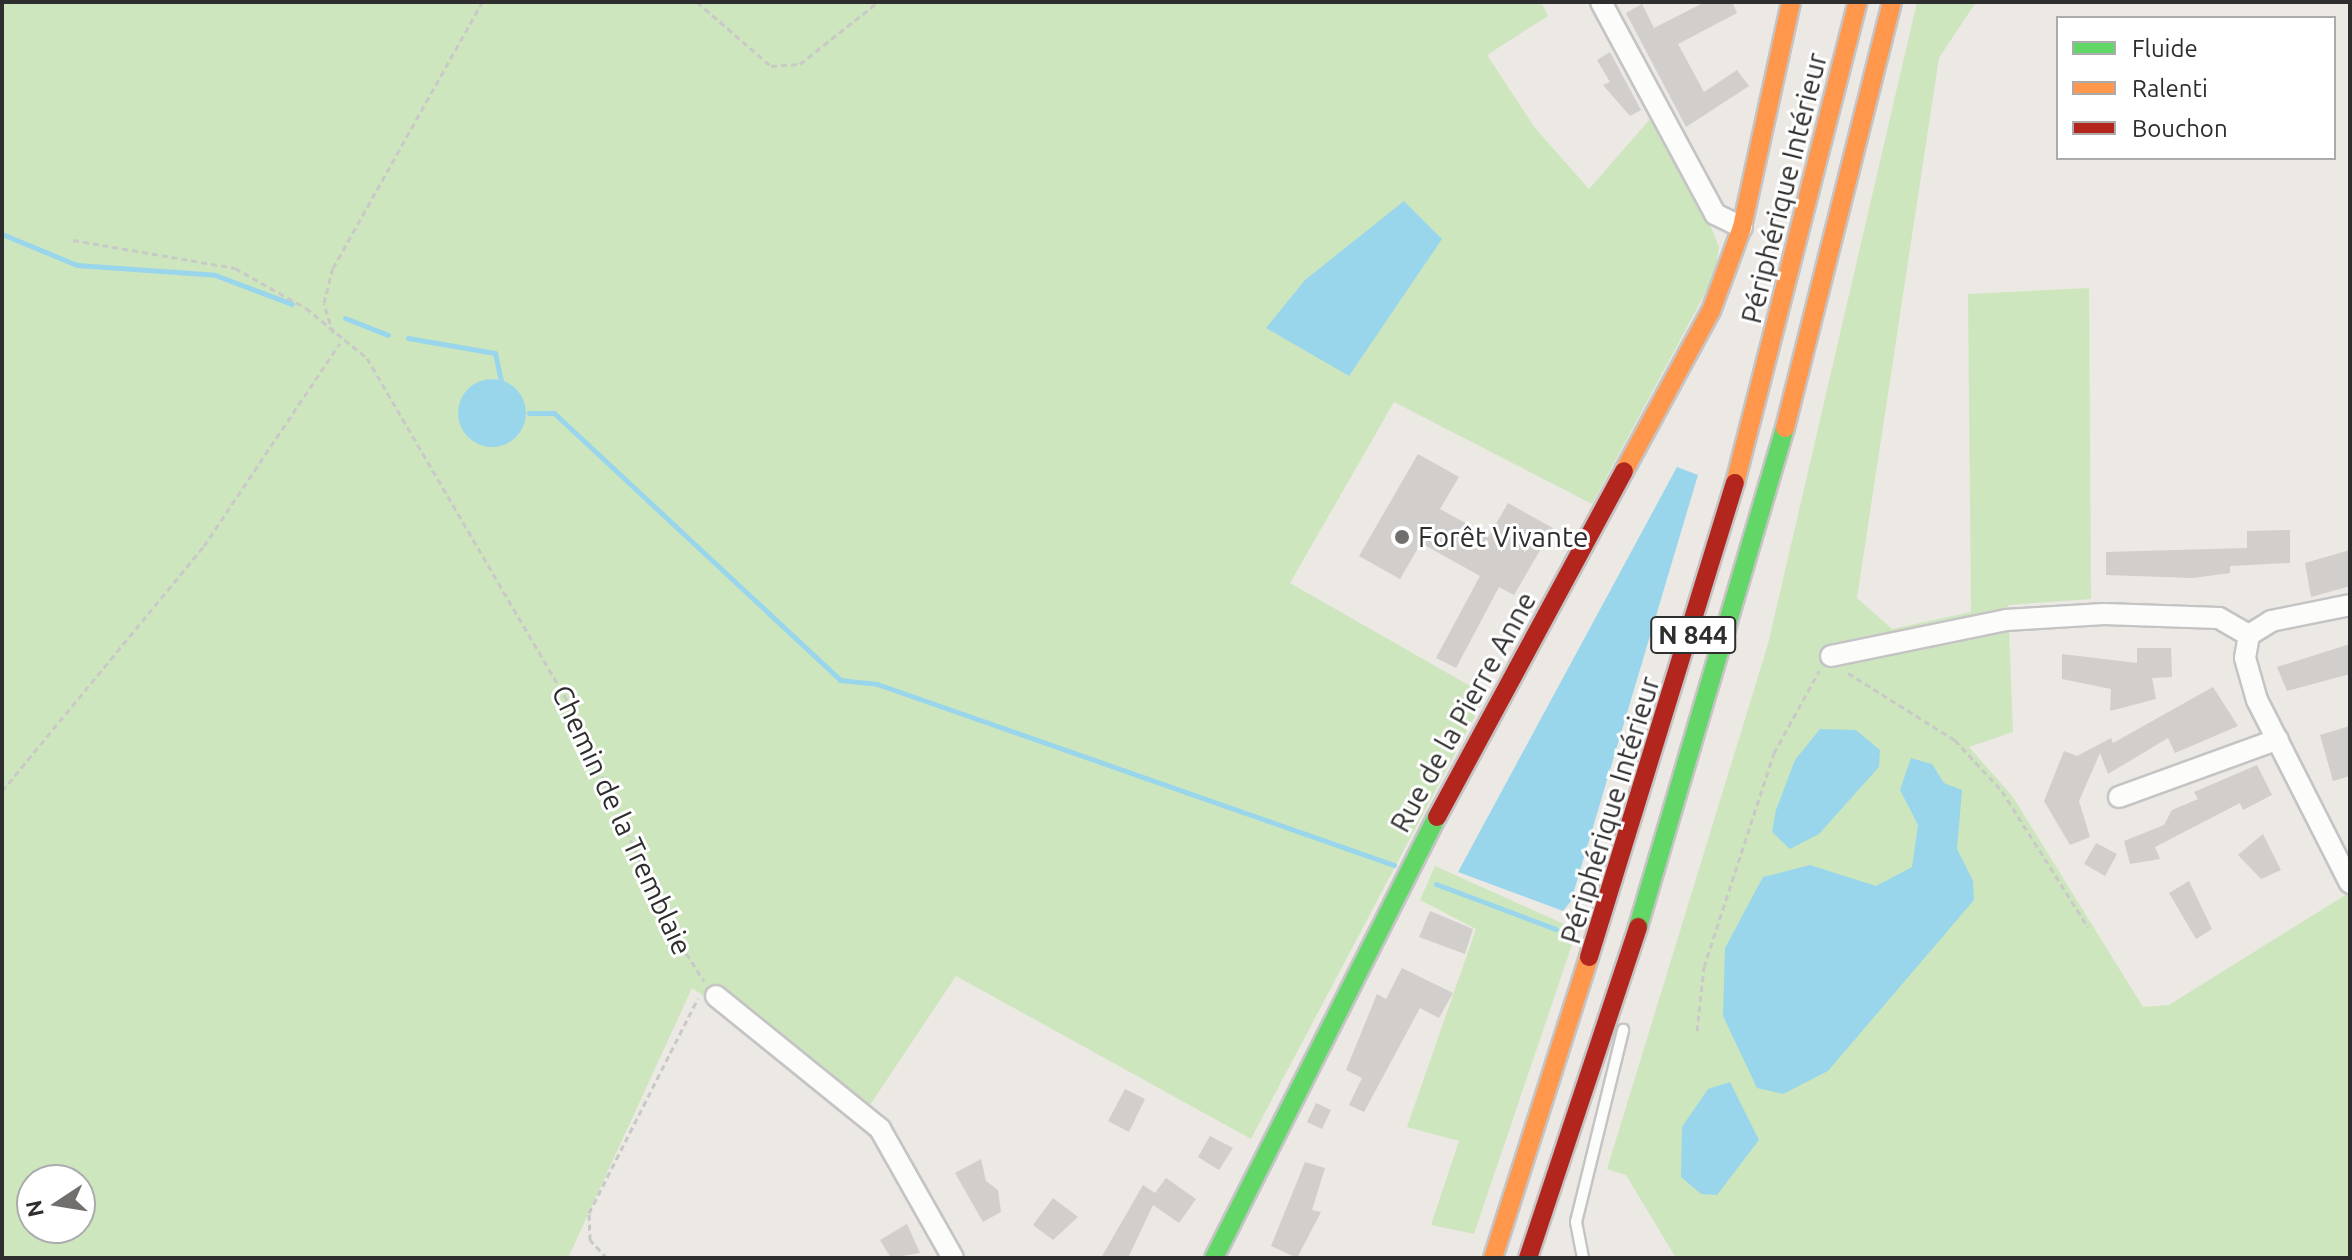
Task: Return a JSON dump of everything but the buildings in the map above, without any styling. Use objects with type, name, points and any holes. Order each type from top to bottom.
[{"type":"main road","name":"Rue de la Pierre Anne","points":[[1214,1258],[1409,868],[1682,373],[1742,227],[1791,2]]},
{"type":"main road","name":"Périphérique Intérieur","points":[[1493,1258],[1710,579],[1858,2]]},
{"type":"main road","name":"N 844","points":[[1528,1258],[1636,934],[1769,495],[1892,2]]},
{"type":"street","points":[[1601,2],[1715,214],[1742,227]]},
{"type":"street","points":[[2249,635],[2271,621],[2350,605]]},
{"type":"street","points":[[1831,656],[2006,620],[2104,614],[2219,618],[2249,635]]},
{"type":"street","points":[[2249,635],[2250,680],[2350,883]]},
{"type":"street","points":[[2119,797],[2278,739]]},
{"type":"street","points":[[716,996],[880,1129],[953,1258]]},
{"type":"lane","points":[[1636,934],[1640,974]]},
{"type":"lane","points":[[1583,1258],[1576,1222],[1626,1020]]},
{"type":"path","points":[[2,791],[204,546],[340,343],[324,312],[333,268],[482,2]]},
{"type":"path","points":[[697,2],[771,66],[800,64],[878,2]]},
{"type":"path","name":"Chemin de la Tremblaie","points":[[73,240],[235,268],[306,308],[340,343],[367,358],[569,703],[670,928],[716,996]]},
{"type":"path","points":[[1697,1031],[1704,967],[1774,753],[1831,656],[1955,740],[2002,791],[2088,927]]},
{"type":"path","points":[[607,1258],[590,1240],[589,1213],[686,1012],[699,997],[716,996]]},
{"type":"green space","points":[[2,2],[1541,2],[1548,16],[1487,55],[1535,128],[1589,189],[1651,118],[1709,222],[1719,247],[1715,275],[1592,504],[1394,402],[1290,583],[1486,695],[1251,1139],[956,976],[868,1108],[692,988],[568,1258],[2,1258]]},
{"type":"green space","points":[[1917,2],[1976,2],[1939,58],[1857,598],[1892,629],[1971,612],[1968,294],[2089,288],[2091,599],[2008,605],[2013,732],[1969,747],[2013,797],[2143,1007],[2169,1005],[2347,894],[2331,860],[2350,855],[2350,1258],[1676,1258],[1626,1175],[1607,1169],[1768,644]]},
{"type":"green space","points":[[1435,866],[1577,930],[1474,1234],[1431,1225],[1459,1141],[1407,1127],[1476,929],[1420,900]]},
{"type":"water","points":[[1404,201],[1442,239],[1349,376],[1266,328],[1305,280]]},
{"type":"water","points":[[499,379],[520,394],[526,413],[524,426],[516,437],[499,447],[485,447],[468,437],[460,426],[458,406],[468,389],[479,381]]},
{"type":"water","points":[[1677,467],[1698,475],[1571,901],[1563,911],[1458,872]]},
{"type":"water","points":[[1820,729],[1856,730],[1880,750],[1879,767],[1819,834],[1790,849],[1772,832],[1776,810],[1795,760]]},
{"type":"water","points":[[1911,758],[1932,764],[1944,783],[1962,790],[1957,849],[1973,881],[1974,900],[1828,1071],[1783,1094],[1757,1088],[1723,1016],[1725,948],[1763,877],[1810,865],[1876,886],[1912,867],[1918,825],[1900,790]]},
{"type":"water","points":[[1730,1082],[1759,1140],[1717,1195],[1701,1194],[1681,1177],[1682,1127],[1708,1089]]},
{"type":"waterway","points":[[2,234],[77,265],[215,275],[292,304]]},
{"type":"waterway","points":[[345,318],[388,335]]},
{"type":"waterway","points":[[408,338],[495,353],[501,382]]},
{"type":"waterway","points":[[529,413],[554,413],[840,680],[877,684],[1394,865]]},
{"type":"waterway","points":[[1436,884],[1556,929]]},
{"type":"traffic: fast","points":[[1638,927],[1785,428]]},
{"type":"traffic: fast","points":[[1214,1258],[1437,817]]},
{"type":"traffic: slow","points":[[1624,471],[1711,311],[1742,227],[1791,2]]},
{"type":"traffic: slow","points":[[1735,483],[1858,2]]},
{"type":"traffic: slow","points":[[1785,428],[1892,2]]},
{"type":"traffic: slow","points":[[1493,1258],[1589,957]]},
{"type":"traffic: jam","points":[[1437,817],[1624,471]]},
{"type":"traffic: jam","points":[[1589,957],[1735,483]]},
{"type":"traffic: jam","points":[[1528,1258],[1638,927]]},
{"type":"place","name":"Forêt Vivante","points":[[1402,537]]}]
